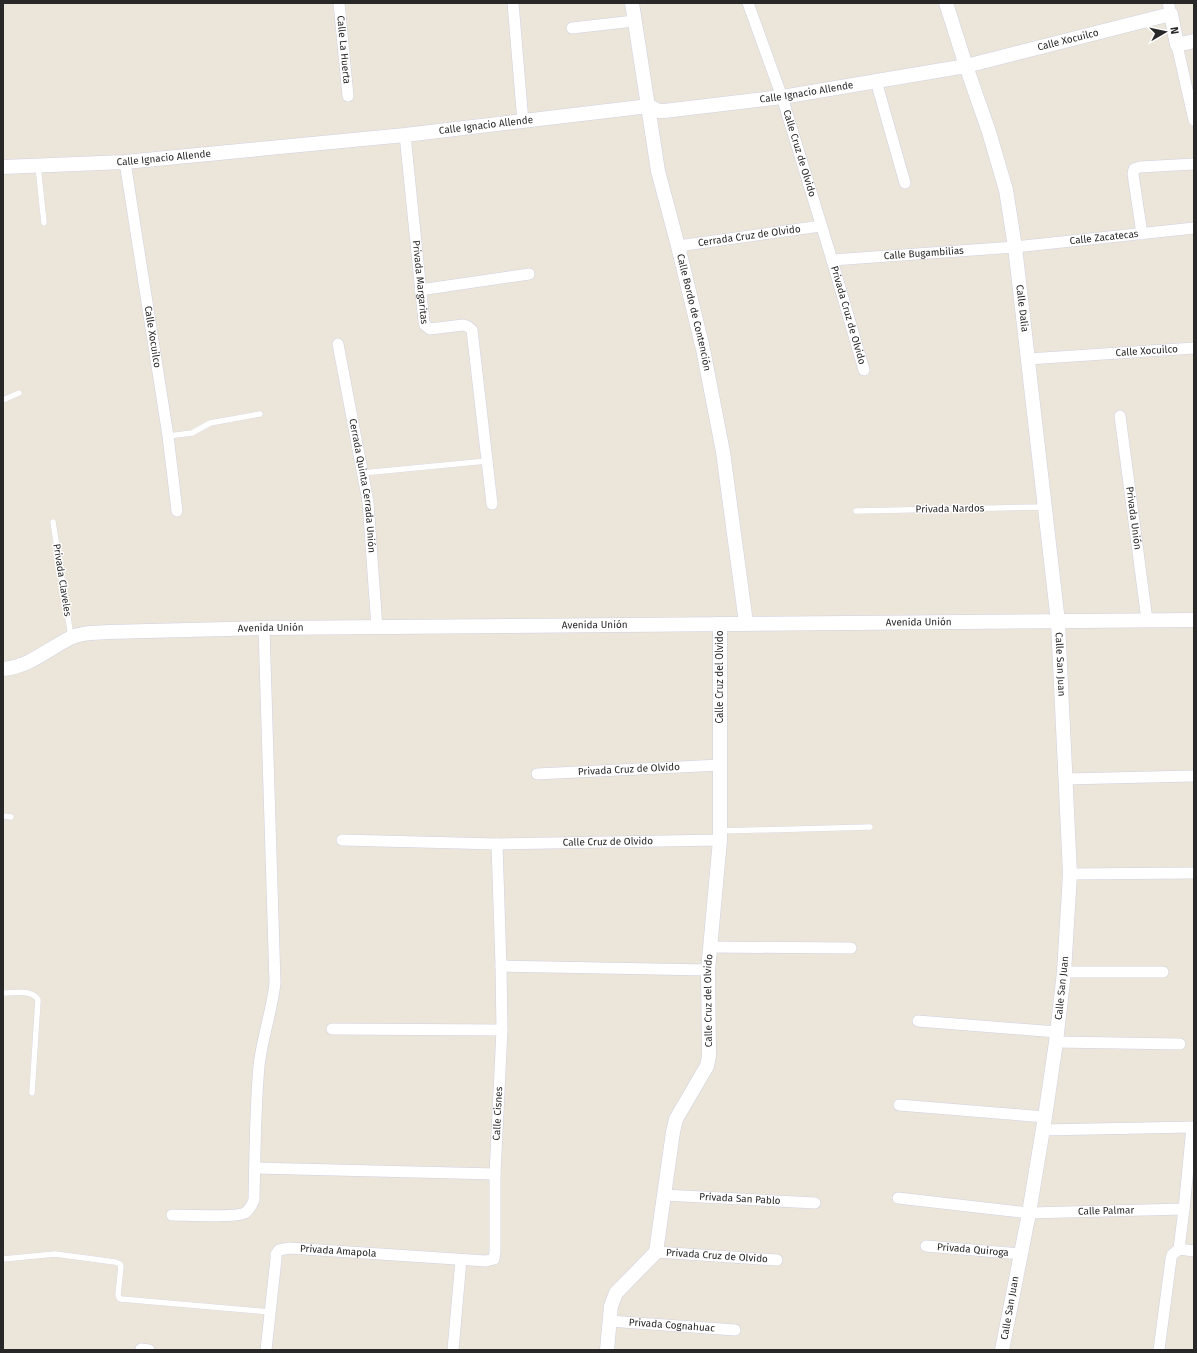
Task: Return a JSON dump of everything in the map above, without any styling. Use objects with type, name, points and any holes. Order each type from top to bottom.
[{"type":"street","name":"Calle La Huerta","points":[[339,3],[348,96]]},
{"type":"street","points":[[513,3],[523,122]]},
{"type":"street","name":"Calle Bordo de Contención","points":[[632,3],[658,171],[703,348],[723,452],[746,623]]},
{"type":"street","name":"Calle Cruz de Olvido","points":[[748,3],[782,97],[832,260]]},
{"type":"street","name":"Calle Dalia","points":[[946,3],[989,132],[1006,190],[1015,247],[1058,622]]},
{"type":"street","points":[[1169,9],[1194,119]]},
{"type":"street","name":"Calle Xocuilco","points":[[966,66],[1169,9]]},
{"type":"street","points":[[572,28],[634,21]]},
{"type":"street","points":[[1177,45],[1194,41]]},
{"type":"street","name":"Calle Ignacio Allende","points":[[3,167],[125,162],[405,135],[649,106],[664,112],[782,97],[966,66]]},
{"type":"street","points":[[876,81],[905,183]]},
{"type":"street","name":"Privada Margaritas","points":[[405,135],[424,322],[427,328],[433,329],[463,325],[472,330],[492,504]]},
{"type":"street","name":"Calle Xocuilco","points":[[125,162],[168,436],[177,511]]},
{"type":"street","points":[[1142,234],[1133,174],[1134,168],[1194,164]]},
{"type":"street","name":"Cerrada Cruz de Olvido","points":[[678,246],[821,226]]},
{"type":"street","name":"Calle Zacatecas","points":[[1015,247],[1194,228]]},
{"type":"street","name":"Calle Bugambilias","points":[[832,260],[1015,247]]},
{"type":"street","name":"Privada Cruz de Olvido","points":[[832,260],[864,370]]},
{"type":"street","points":[[420,290],[529,274]]},
{"type":"street","name":"Cerrada Quinta Cerrada Unión","points":[[338,344],[368,502],[377,628]]},
{"type":"street","name":"Calle Xocuilco","points":[[1028,359],[1194,348]]},
{"type":"street","name":"Privada Unión","points":[[1120,416],[1147,620]]},
{"type":"street","name":"Avenida Unión","points":[[3,669],[22,665],[34,660],[71,638],[85,634],[109,632],[264,628],[1194,620]]},
{"type":"street","name":"Calle San Juan","points":[[1002,1350],[1029,1213],[1044,1124],[1057,1037],[1064,972],[1070,874],[1058,622]]},
{"type":"street","name":"Calle Cruz del Olvido","points":[[656,1252],[676,1119],[707,1066],[709,1056],[708,970],[720,835],[720,624]]},
{"type":"street","points":[[172,1214],[235,1215],[246,1212],[251,1207],[254,1200],[259,1066],[275,983],[264,628]]},
{"type":"street","name":"Privada Cruz de Olvido","points":[[537,774],[720,765]]},
{"type":"street","points":[[1065,779],[1194,776]]},
{"type":"street","name":"Calle Cruz de Olvido","points":[[342,840],[497,844],[720,835]]},
{"type":"street","name":"Calle Cisnes","points":[[461,1260],[486,1261],[494,1259],[495,1256],[495,1174],[502,1030],[502,966],[497,844]]},
{"type":"street","points":[[1070,874],[1194,873]]},
{"type":"street","points":[[710,947],[851,948]]},
{"type":"street","points":[[502,966],[708,970]]},
{"type":"street","points":[[1064,972],[1163,972]]},
{"type":"street","points":[[918,1021],[1057,1037],[1180,1044]]},
{"type":"street","points":[[332,1029],[502,1030]]},
{"type":"street","points":[[899,1105],[1044,1124],[1192,1127],[1186,1204],[1179,1249],[1172,1255],[1171,1259],[1159,1350]]},
{"type":"street","points":[[255,1168],[495,1174]]},
{"type":"street","name":"Privada San Pablo","points":[[664,1196],[815,1203]]},
{"type":"street","name":"Calle Palmar","points":[[898,1198],[1029,1213],[1186,1204]]},
{"type":"street","name":"Privada Quiroga","points":[[926,1246],[1020,1254]]},
{"type":"street","name":"Privada Amapola","points":[[266,1350],[276,1254],[279,1250],[284,1248],[461,1260]]},
{"type":"street","points":[[1179,1249],[1194,1251]]},
{"type":"street","points":[[607,1350],[611,1306],[616,1293],[656,1252]]},
{"type":"street","name":"Privada Cruz de Olvido","points":[[656,1252],[777,1260]]},
{"type":"street","points":[[454,1350],[461,1260]]},
{"type":"street","name":"Privada Cognahuac","points":[[609,1321],[735,1330]]},
{"type":"street","points":[[141,1350],[149,1350]]},
{"type":"lane","points":[[38,166],[44,223]]},
{"type":"lane","points":[[3,400],[19,393]]},
{"type":"lane","points":[[168,436],[192,433],[210,423],[260,414]]},
{"type":"lane","points":[[362,474],[487,461]]},
{"type":"lane","name":"Privada Nardos","points":[[856,511],[1044,507]]},
{"type":"lane","name":"Privada Claveles","points":[[53,522],[71,638]]},
{"type":"lane","points":[[3,816],[11,817]]},
{"type":"lane","points":[[720,835],[870,827]]},
{"type":"lane","points":[[3,993],[31,994],[37,997],[38,1000],[32,1093]]},
{"type":"lane","points":[[3,1259],[55,1254],[115,1262],[120,1264],[121,1269],[118,1295],[118,1298],[121,1299],[270,1312]]}]
